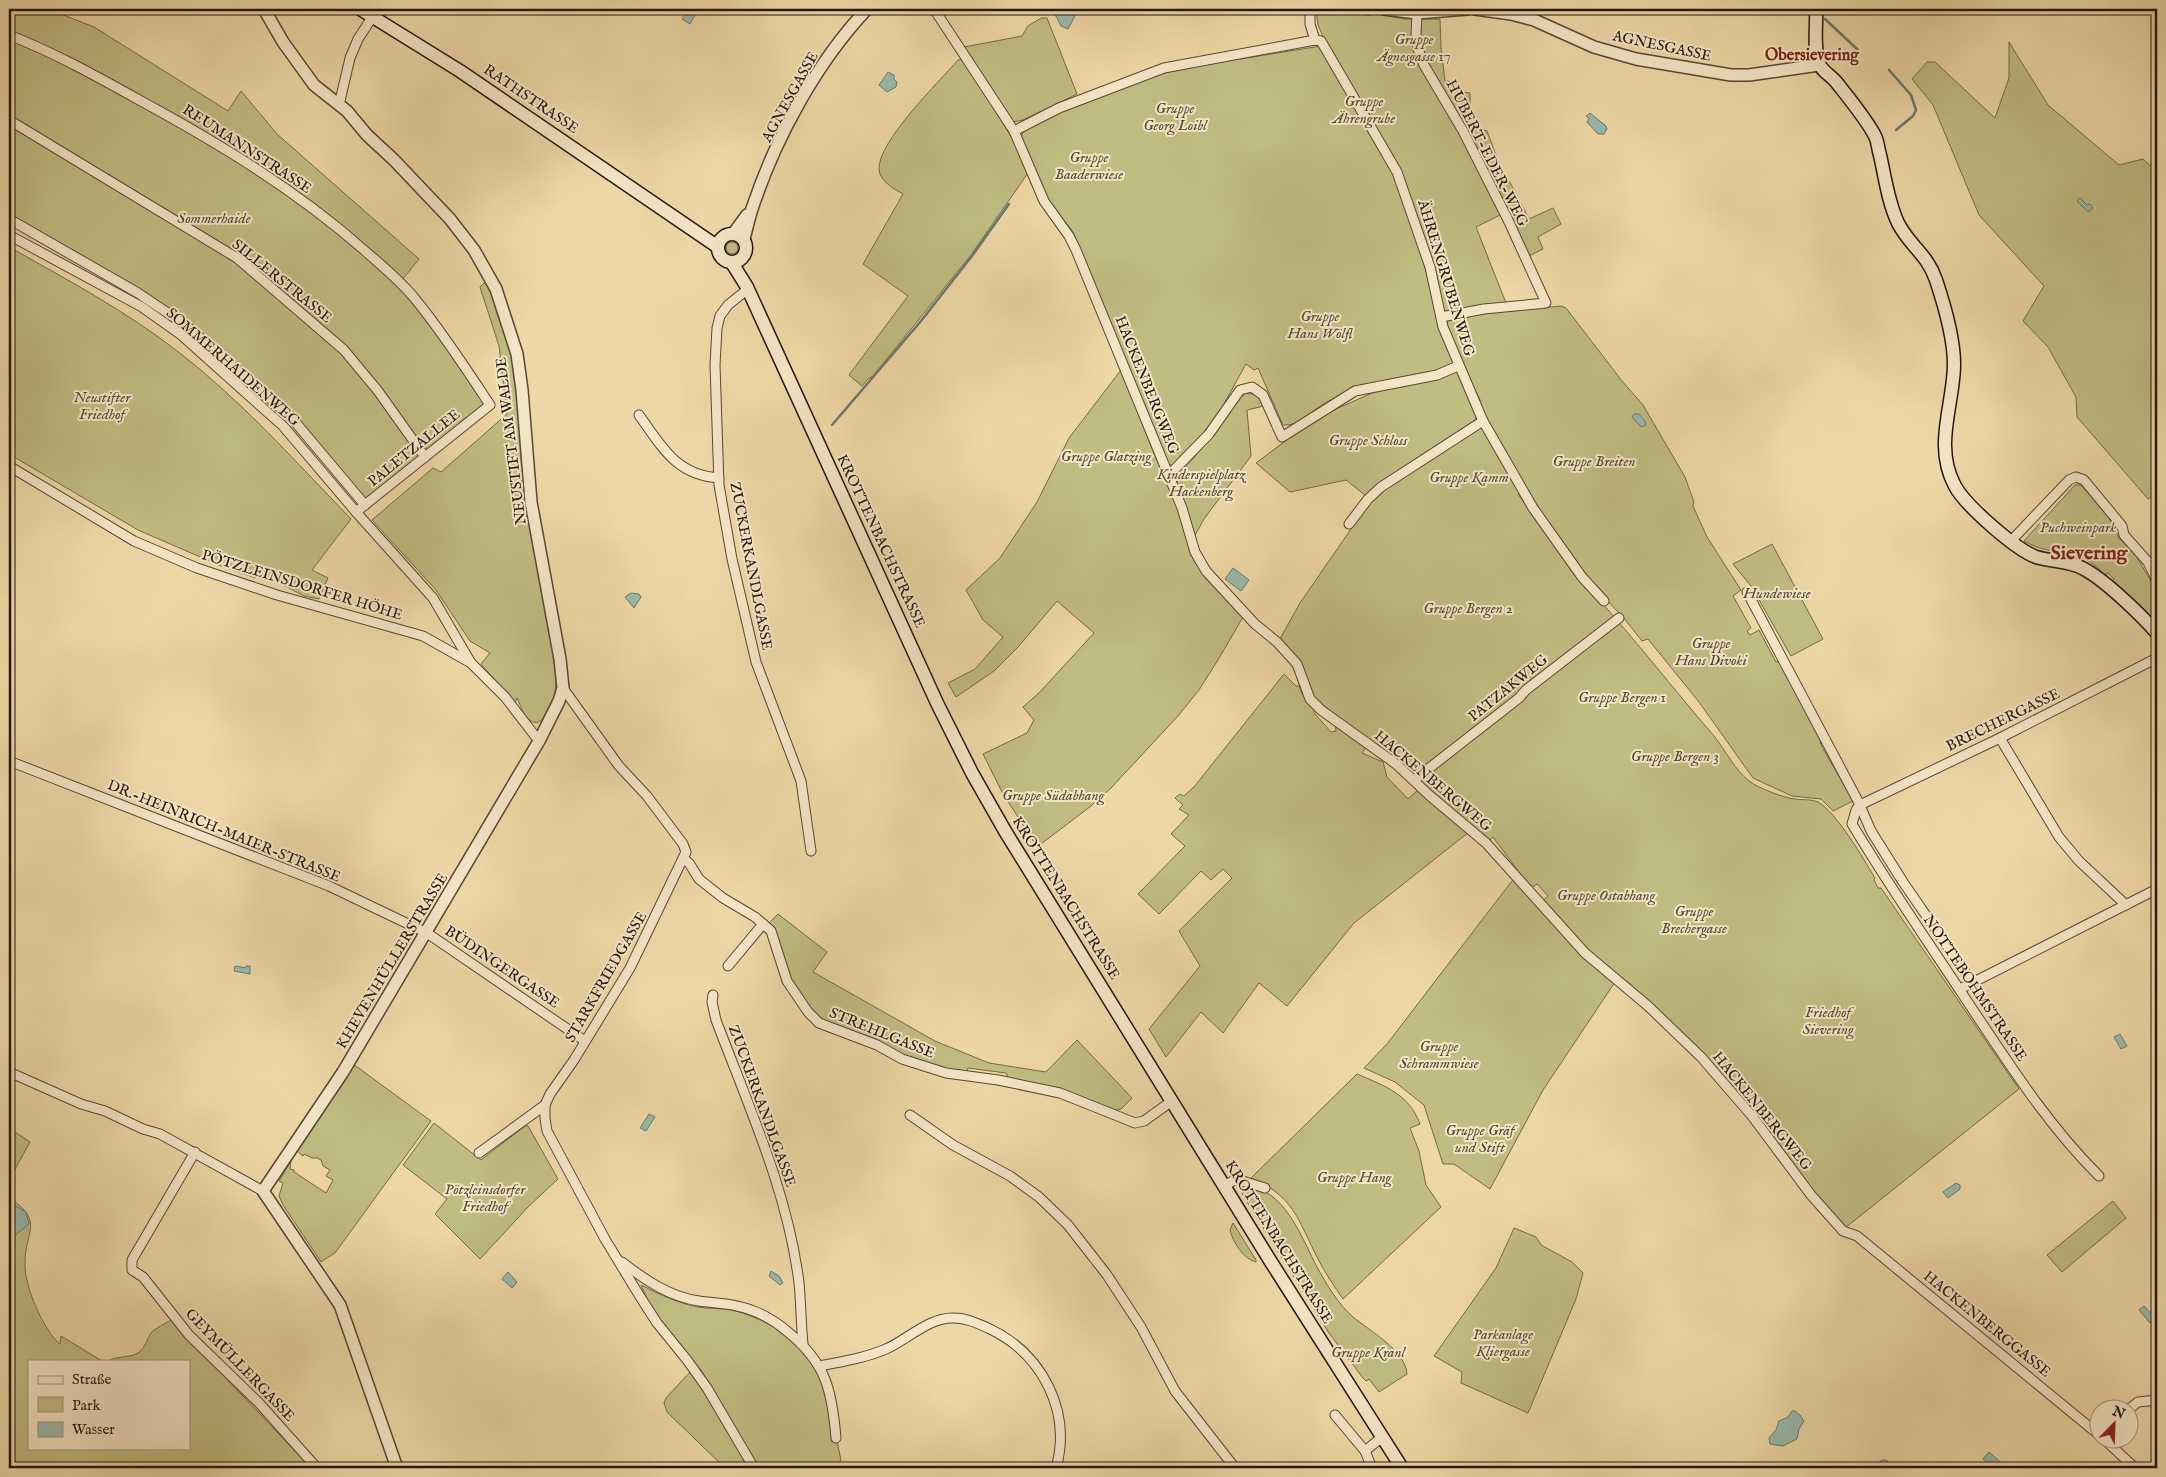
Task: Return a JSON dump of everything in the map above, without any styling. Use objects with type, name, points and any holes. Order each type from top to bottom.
[{"type":"main road","name":"RATHSTRASSE","points":[[360,9],[460,71],[681,220],[692,230],[729,239],[721,258],[737,261]]},
{"type":"main road","points":[[1816,9],[1816,46],[1819,65],[1836,81],[1876,137],[1898,222],[1909,240],[1922,253],[1931,266],[1937,282],[1950,336],[1954,363],[1944,444],[1948,467],[1955,486],[1966,500],[2010,542],[2036,557],[2084,568],[2157,633]]},
{"type":"main road","points":[[729,239],[747,250],[737,261]]},
{"type":"main road","name":"KROTTENBACHSTRASSE","points":[[737,261],[747,288],[937,703],[967,764],[1005,831],[1224,1186],[1402,1468]]},
{"type":"street","name":"NEUSTIFT AM WALDE","points":[[264,9],[283,42],[310,80],[319,90],[339,105],[450,219],[474,250],[496,289],[517,354],[532,502],[560,659],[563,688],[559,701],[539,742]]},
{"type":"street","name":"AGNESGASSE","points":[[729,239],[752,207],[795,111],[831,54],[867,9]]},
{"type":"street","name":"HACKENBERGWEG","points":[[934,9],[1014,131],[1028,161],[1034,182],[1044,201],[1069,236],[1081,260],[1182,508],[1194,552],[1210,576],[1255,624],[1277,642],[1297,664],[1310,699],[1321,710],[1396,764],[1429,795],[1486,843],[1585,953],[1648,1006],[1701,1057],[1752,1116],[1811,1195],[1843,1231],[1857,1236]]},
{"type":"street","points":[[1014,131],[1059,108],[1164,68],[1315,40],[1310,24],[1310,9]]},
{"type":"street","points":[[1384,9],[1416,13],[1467,9]]},
{"type":"street","name":"AGNESGASSE","points":[[1475,9],[1518,16],[1594,47],[1636,59],[1731,75],[1749,75],[1819,65]]},
{"type":"street","name":"HUBERT-EDER-WEG","points":[[1416,13],[1418,49],[1424,65],[1463,131],[1509,222],[1546,303],[1441,317]]},
{"type":"street","points":[[339,105],[350,58],[358,39],[373,16]]},
{"type":"street","name":"REUMANNSTRASSE","points":[[9,35],[61,57],[163,112],[292,191],[345,234],[416,299],[490,405]]},
{"type":"street","name":"ÄHRENGRUBENWEG","points":[[1315,40],[1321,41],[1397,172],[1430,267],[1441,317],[1458,366],[1483,421],[1533,508],[1582,578],[1604,601]]},
{"type":"street","name":"SILLERSTRASSE","points":[[9,120],[237,258],[344,350],[378,390],[425,457]]},
{"type":"street","points":[[9,219],[138,293],[184,324],[290,416],[365,505]]},
{"type":"street","name":"SOMMERHAIDENWEG","points":[[9,235],[132,301],[180,334],[283,426],[356,512],[433,598],[471,663]]},
{"type":"street","name":"ZUCKERKANDLGASSE","points":[[747,288],[728,305],[720,316],[717,328],[716,374],[719,478],[732,559],[756,662],[801,781],[811,851]]},
{"type":"street","points":[[1169,475],[1209,434],[1240,390],[1252,388],[1263,395],[1282,437],[1355,391],[1437,375],[1458,366]]},
{"type":"street","name":"PALETZALLEE","points":[[356,512],[490,405]]},
{"type":"street","points":[[639,415],[666,452],[682,468],[704,477],[719,478]]},
{"type":"street","points":[[1349,524],[1380,487],[1483,421]]},
{"type":"street","name":"PÖTZLEINSDORFER HÖHE","points":[[9,466],[134,540],[197,568],[286,598],[423,636],[471,663],[505,697],[539,742]]},
{"type":"street","points":[[2010,542],[2069,480],[2076,477],[2084,480],[2122,526],[2124,535],[2148,562],[2157,581]]},
{"type":"street","name":"NOTTEBOHMSTRASSE","points":[[1747,592],[1860,805],[1871,831],[1903,882],[1972,982]]},
{"type":"street","name":"PATZAKWEG","points":[[1414,780],[1619,618]]},
{"type":"street","name":"BRECHERGASSE","points":[[1860,805],[2000,738],[2157,658]]},
{"type":"street","name":"STREHLGASSE","points":[[563,688],[619,766],[646,796],[683,844],[686,852],[684,859],[689,863],[699,879],[771,931],[781,965],[795,995],[819,1023],[877,1045],[927,1068],[1060,1093],[1135,1123],[1144,1121],[1172,1101]]},
{"type":"street","points":[[2000,738],[2059,837],[2079,861],[2126,905]]},
{"type":"street","name":"KHEVENHÜLLERSTRASSE","points":[[263,1191],[343,1072],[539,742]]},
{"type":"street","name":"DR.-HEINRICH-MAIER-STRASSE","points":[[9,761],[329,886],[427,932]]},
{"type":"street","name":"NOTTEBOHMSTRASSE","points":[[1860,805],[1856,810],[1852,824],[1892,889],[2012,1070],[2077,1153],[2099,1176]]},
{"type":"street","name":"STARKFRIEDGASSE","points":[[479,1153],[545,1105],[550,1094],[574,1060],[630,968],[684,859]]},
{"type":"street","points":[[1960,989],[2157,889]]},
{"type":"street","points":[[728,966],[763,924]]},
{"type":"street","name":"BÜDINGERGASSE","points":[[427,932],[586,1041]]},
{"type":"street","name":"ZUCKERKANDLGASSE","points":[[713,995],[712,1002],[716,1020],[773,1169],[799,1282],[803,1344]]},
{"type":"street","points":[[9,1072],[80,1104],[105,1111],[143,1129],[160,1134],[263,1191],[340,1305],[397,1468]]},
{"type":"street","points":[[545,1105],[545,1118],[553,1145],[605,1239],[657,1323],[707,1388],[754,1468]]},
{"type":"street","points":[[910,1115],[952,1145],[1010,1176],[1039,1197],[1068,1225],[1107,1276],[1141,1327],[1174,1391],[1235,1468]]},
{"type":"street","name":"GEYMÜLLERGASSE","points":[[195,1152],[132,1260],[132,1270],[143,1277],[189,1335],[259,1403],[317,1468]]},
{"type":"street","points":[[1224,1186],[1236,1179],[1265,1188]]},
{"type":"street","name":"HACKENBERGGASSE","points":[[1857,1236],[2088,1426]]},
{"type":"street","points":[[618,1258],[648,1281],[674,1294],[700,1301],[728,1304],[756,1312],[776,1323],[803,1344],[819,1366],[832,1400],[836,1438]]},
{"type":"street","points":[[819,1366],[885,1350],[930,1324],[953,1318],[978,1323],[1004,1336],[1020,1348],[1037,1367],[1051,1389],[1058,1412],[1060,1436],[1056,1468]]},
{"type":"street","points":[[2138,1402],[2157,1400]]},
{"type":"street","points":[[1335,1415],[1365,1451],[1372,1468]]},
{"type":"street","points":[[1365,1451],[1382,1436]]},
{"type":"street","points":[[2116,1450],[2135,1468]]},
{"type":"street","points":[[1881,1468],[1884,1465],[1887,1468]]},
{"type":"green space","name":"Sommerhaide","points":[[9,9],[48,9],[94,27],[228,111],[241,91],[277,134],[419,259],[402,280],[466,362],[495,407],[367,508],[289,417],[184,326],[136,293],[9,221]]},
{"type":"green space","points":[[1316,9],[1357,9],[1365,12],[1367,16],[1371,15],[1371,13],[1405,19],[1440,19],[1445,81],[1457,82],[1462,92],[1470,93],[1470,126],[1487,131],[1502,171],[1529,219],[1553,208],[1561,224],[1538,237],[1543,249],[1527,257],[1502,214],[1476,227],[1506,303],[1445,313],[1424,236],[1413,204],[1419,243],[1442,337],[1477,415],[1475,420],[1391,475],[1365,495],[1346,480],[1290,492],[1256,463],[1316,418],[1390,385],[1408,381],[1409,376],[1374,383],[1352,390],[1320,406],[1299,422],[1283,425],[1258,368],[1254,370],[1246,364],[1220,411],[1204,432],[1172,465],[1168,465],[1073,232],[1047,198],[1021,137],[1024,130],[1064,110],[1164,73],[1237,57],[1240,59],[1321,46],[1326,43],[1318,25]]},
{"type":"green space","points":[[1041,18],[1047,18],[1077,94],[1023,120],[1013,122],[964,47],[1022,36],[1028,26]]},
{"type":"green space","points":[[2009,42],[2048,105],[2119,165],[2143,159],[2157,172],[2157,492],[2148,499],[2077,417],[2076,397],[2048,347],[2023,321],[2044,286],[1979,215],[1933,105],[1912,79],[1927,62],[1935,62],[1995,118],[2009,78]]},
{"type":"green space","points":[[963,59],[1017,146],[1028,173],[971,255],[873,376],[862,386],[849,375],[908,296],[863,264],[903,194],[882,178],[879,170],[881,158],[898,129],[924,97],[958,60]]},
{"type":"green space","points":[[734,242],[737,243],[737,253],[730,254],[727,253],[726,246],[727,243]]},
{"type":"green space","name":"Neustifter Friedhof","points":[[9,247],[115,308],[156,335],[200,369],[245,410],[351,519],[312,570],[328,578],[319,599],[304,596],[261,573],[256,578],[221,566],[138,530],[9,454]]},
{"type":"green space","points":[[484,283],[487,284],[501,316],[514,361],[522,465],[556,673],[553,701],[547,714],[537,723],[526,717],[517,698],[515,703],[481,664],[490,653],[470,641],[436,590],[372,520],[433,468],[441,472],[507,414],[499,346],[480,287]]},
{"type":"green space","name":"Gruppe Breiten","points":[[1561,306],[1566,308],[1622,381],[1643,405],[1685,477],[1694,502],[1693,506],[1707,537],[1741,590],[1733,596],[1751,628],[1747,631],[1750,635],[1759,630],[1776,662],[1780,661],[1821,745],[1853,801],[1833,811],[1821,799],[1792,796],[1753,778],[1699,702],[1648,639],[1642,641],[1623,617],[1590,583],[1541,514],[1489,425],[1481,402],[1444,322],[1478,314]]},
{"type":"green space","points":[[1121,370],[1156,458],[1181,510],[1190,553],[1211,584],[1243,617],[1199,690],[1178,716],[1111,788],[1091,806],[1037,847],[1002,792],[983,754],[1027,733],[1034,720],[1023,707],[1040,692],[1094,633],[1057,601],[1019,646],[994,671],[956,697],[948,683],[975,669],[1003,637],[983,620],[966,590],[1000,558],[1037,502],[1069,438]]},
{"type":"green space","name":"Kinderspielplatz Hackenberg","points":[[1246,393],[1257,397],[1264,406],[1247,410],[1251,456],[1204,519],[1194,537],[1176,478],[1211,438],[1237,400]]},
{"type":"green space","points":[[1483,426],[1521,492],[1518,494],[1527,507],[1530,507],[1579,580],[1632,638],[1714,736],[1739,771],[1753,784],[1771,792],[1790,798],[1818,802],[1833,816],[1864,859],[1875,878],[1874,880],[1878,888],[1881,888],[2019,1089],[1845,1228],[1822,1202],[1731,1087],[1589,954],[1542,901],[1548,896],[1537,884],[1531,888],[1493,837],[1489,841],[1469,832],[1354,923],[1287,1006],[1259,983],[1223,1033],[1201,1012],[1166,1057],[1149,1029],[1200,966],[1179,931],[1232,878],[1223,869],[1211,880],[1201,871],[1159,914],[1138,894],[1185,846],[1171,834],[1189,815],[1179,809],[1183,805],[1175,798],[1180,794],[1184,796],[1194,787],[1284,674],[1296,686],[1299,686],[1302,694],[1315,707],[1314,713],[1331,732],[1336,731],[1335,723],[1367,746],[1362,753],[1383,762],[1387,777],[1408,799],[1419,789],[1338,716],[1314,699],[1280,639],[1300,603],[1369,503],[1395,481]]},
{"type":"green space","name":"Puchweinpark","points":[[2075,485],[2081,485],[2109,518],[2119,538],[2136,556],[2154,586],[2157,597],[2157,624],[2112,581],[2114,579],[2108,573],[2105,575],[2084,558],[2047,550],[2024,541]]},
{"type":"green space","name":"Hundewiese","points":[[1772,544],[1823,639],[1791,656],[1751,586],[1733,564]]},
{"type":"green space","points":[[1515,877],[1545,915],[1615,982],[1543,1090],[1490,1189],[1454,1164],[1443,1164],[1424,1105],[1395,1082],[1364,1068],[1387,1044]]},
{"type":"green space","points":[[778,914],[827,952],[813,972],[935,1041],[989,1063],[1046,1072],[1077,1040],[1132,1098],[1121,1109],[1112,1111],[1064,1090],[1009,1079],[1006,1073],[968,1068],[966,1075],[904,1055],[822,1021],[793,988],[768,924]]},
{"type":"green space","points":[[353,1064],[431,1121],[335,1253],[321,1262],[283,1205],[279,1196],[283,1183],[279,1181],[291,1161],[290,1169],[326,1193],[333,1180],[326,1176],[330,1170],[323,1166],[321,1160],[304,1154],[303,1156],[297,1151]]},
{"type":"green space","name":"Gruppe Hang","points":[[1357,1074],[1395,1092],[1403,1098],[1415,1114],[1420,1124],[1410,1128],[1419,1151],[1426,1185],[1441,1207],[1343,1299],[1286,1201],[1265,1185],[1251,1178]]},
{"type":"green space","name":"Pötzleinsdorfer Friedhof","points":[[434,1123],[481,1160],[525,1126],[528,1126],[558,1179],[528,1207],[480,1259],[435,1214],[447,1199],[403,1165]]},
{"type":"green space","points":[[9,1128],[30,1142],[9,1180]]},
{"type":"green space","name":"Gruppe Kranl","points":[[1247,1189],[1260,1190],[1282,1205],[1299,1230],[1317,1267],[1338,1300],[1353,1317],[1386,1342],[1401,1357],[1407,1374],[1379,1392],[1369,1379],[1366,1381],[1363,1378],[1329,1333],[1242,1194]]},
{"type":"green space","points":[[9,1198],[20,1206],[30,1221],[25,1265],[26,1274],[28,1285],[41,1319],[60,1344],[61,1336],[100,1360],[28,1360],[28,1450],[190,1450],[190,1360],[110,1360],[138,1353],[153,1331],[171,1320],[311,1468],[9,1468]]},
{"type":"green space","points":[[2113,1201],[2126,1218],[2062,1272],[2047,1255]]},
{"type":"green space","points":[[1233,1223],[1256,1262],[1243,1254],[1236,1245],[1230,1230]]},
{"type":"green space","name":"Parkanlage Kliergasse","points":[[1514,1228],[1536,1237],[1541,1245],[1572,1262],[1583,1273],[1576,1299],[1528,1413],[1461,1383],[1462,1372],[1434,1356],[1496,1268]]},
{"type":"green space","points":[[641,1285],[683,1303],[702,1308],[732,1310],[756,1318],[780,1331],[801,1347],[816,1367],[828,1401],[841,1460],[835,1468],[759,1468],[701,1370],[654,1315]]},
{"type":"green space","points":[[692,1370],[750,1468],[725,1468],[667,1412],[664,1403],[666,1398]]},
{"type":"water","points":[[689,9],[697,12],[690,24],[682,19]]},
{"type":"water","points":[[1058,9],[1068,9],[1076,14],[1068,29],[1061,26],[1055,14]]},
{"type":"water","points":[[888,72],[894,75],[894,79],[897,82],[896,87],[887,92],[879,85]]},
{"type":"water","points":[[1590,113],[1606,126],[1607,129],[1604,134],[1598,134],[1587,122],[1589,119],[1586,116]]},
{"type":"water","points":[[2080,198],[2093,208],[2088,212],[2077,201]]},
{"type":"water","points":[[1634,414],[1639,414],[1646,425],[1641,427],[1632,417]]},
{"type":"water","points":[[1233,568],[1249,580],[1241,591],[1225,579]]},
{"type":"water","points":[[631,593],[639,594],[641,597],[634,608],[625,597]]},
{"type":"water","points":[[235,966],[246,968],[246,966],[250,966],[250,974],[234,971]]},
{"type":"water","points":[[2120,1034],[2127,1046],[2121,1049],[2114,1037]]},
{"type":"water","points":[[649,1114],[655,1117],[646,1131],[640,1128]]},
{"type":"water","points":[[1956,1183],[1960,1185],[1960,1189],[1948,1198],[1943,1192]]},
{"type":"water","points":[[9,1202],[26,1212],[29,1224],[13,1237],[9,1237]]},
{"type":"water","points":[[771,1271],[779,1276],[783,1283],[780,1285],[769,1276]]},
{"type":"water","points":[[508,1272],[517,1282],[512,1288],[502,1279]]},
{"type":"water","points":[[2144,1306],[2155,1318],[2150,1323],[2139,1310]]},
{"type":"water","points":[[1792,1411],[1795,1411],[1804,1421],[1799,1429],[1797,1439],[1783,1446],[1770,1444],[1769,1438],[1776,1430],[1779,1421],[1788,1417]]},
{"type":"water","points":[[1989,1452],[2004,1465],[2001,1468],[1994,1468],[1983,1459]]},
{"type":"waterway","points":[[1825,19],[1858,50]]},
{"type":"waterway","points":[[1889,70],[1911,95],[1916,110],[1913,116],[1896,130]]},
{"type":"waterway","points":[[832,425],[921,321],[972,256],[1009,204]]},
{"type":"district","name":"Obersievering","points":[[1812,56]]},
{"type":"district","name":"Sievering","points":[[2089,553]]},
{"type":"park label","name":"Gruppe Ägnesgasse 17","points":[[1414,48]]},
{"type":"park label","name":"Gruppe Ährengrube","points":[[1364,110]]},
{"type":"park label","name":"Gruppe Georg Loibl","points":[[1175,116]]},
{"type":"park label","name":"Gruppe Baaderwiese","points":[[1089,166]]},
{"type":"park label","name":"Gruppe Hans Wölfl","points":[[1320,324]]},
{"type":"park label","name":"Gruppe Schloss","points":[[1368,440]]},
{"type":"park label","name":"Gruppe Glatzing","points":[[1106,456]]},
{"type":"park label","name":"Gruppe Kamm","points":[[1469,477]]},
{"type":"park label","name":"Gruppe Bergen 2","points":[[1468,608]]},
{"type":"park label","name":"Gruppe Hans Divoki","points":[[1711,652]]},
{"type":"park label","name":"Gruppe Bergen 1","points":[[1622,697]]},
{"type":"park label","name":"Gruppe Bergen 3","points":[[1675,756]]},
{"type":"park label","name":"Gruppe Südabhang","points":[[1053,795]]},
{"type":"park label","name":"Gruppe Ostabhang","points":[[1606,895]]},
{"type":"park label","name":"Gruppe Brechergasse","points":[[1694,920]]},
{"type":"park label","name":"Friedhof Sievering","points":[[1828,1020]]},
{"type":"park label","name":"Gruppe Schrammwiese","points":[[1439,1054]]},
{"type":"park label","name":"Gruppe Gräf und Stift","points":[[1480,1138]]}]
